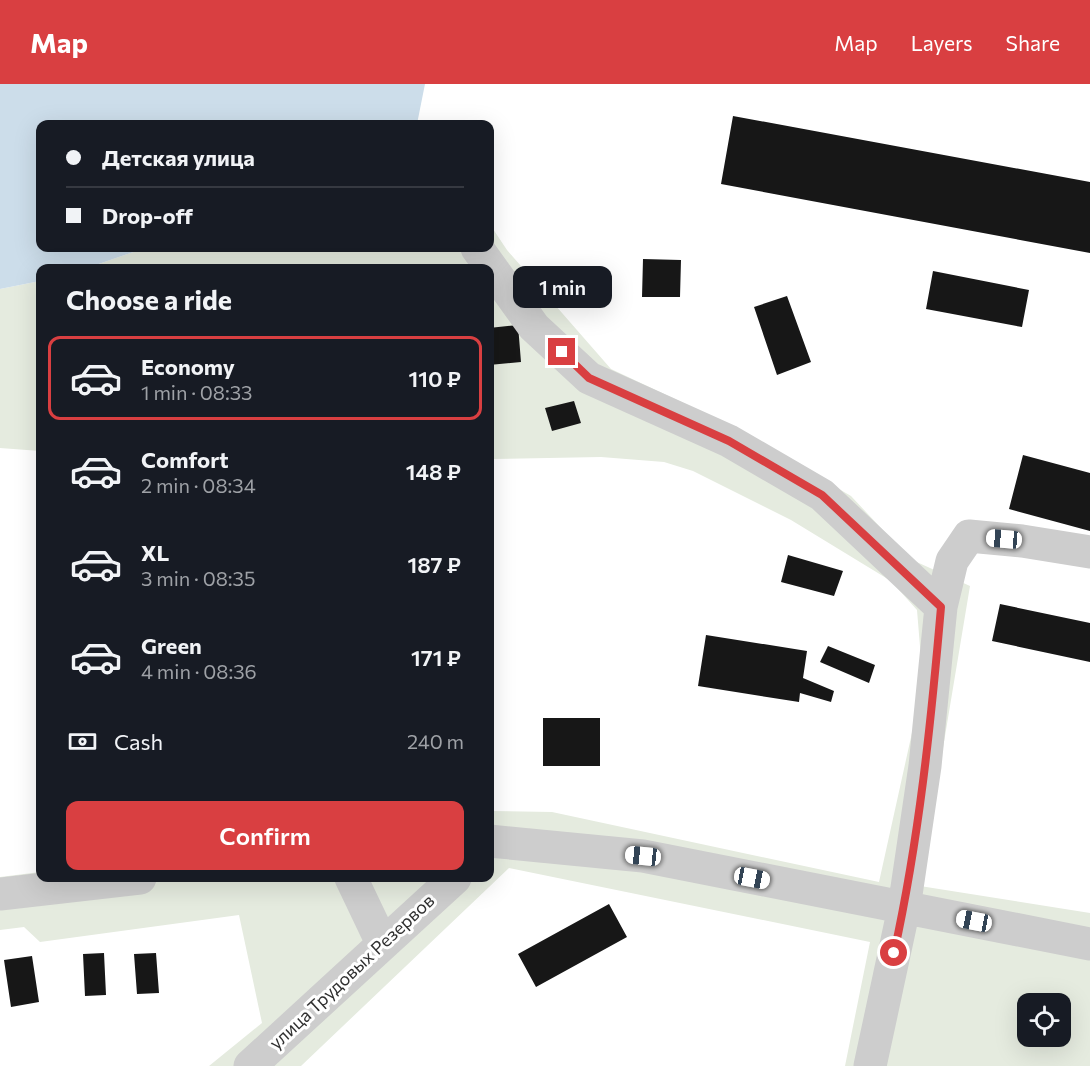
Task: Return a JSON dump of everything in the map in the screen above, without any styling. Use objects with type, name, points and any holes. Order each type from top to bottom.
[{"type":"street","points":[[494,272],[534,327],[589,378],[729,441],[822,495],[941,607]]},
{"type":"street","points":[[870,1066],[904,908],[925,766],[941,607],[952,561],[969,536],[1022,541],[1090,552]]},
{"type":"street","points":[[494,843],[643,856],[1090,944]]},
{"type":"street","points":[[0,894],[105,882]]},
{"type":"street","points":[[353,882],[382,943]]},
{"type":"street","name":"улица Трудовых Резервов","points":[[250,1066],[451,882]]},
{"type":"shaded area","points":[[494,230],[507,250],[611,369],[724,422],[851,496],[910,559],[970,586],[920,886],[1090,913],[1090,1066],[845,1066],[870,942],[509,868],[301,1066],[209,1066],[262,1023],[239,915],[40,942],[24,927],[0,930],[0,877],[36,872],[36,882],[494,882],[494,811],[552,812],[879,882],[923,683],[917,610],[891,581],[791,520],[693,471],[664,462],[601,457],[494,459],[494,264],[99,264],[133,252],[494,252]]},
{"type":"shaded area","points":[[36,282],[36,451],[0,448],[0,289]]},
{"type":"water","points":[[0,84],[425,84],[418,120],[36,120],[36,252],[133,252],[99,264],[36,264],[36,282],[0,289]]},
{"type":"building","points":[[733,116],[1090,182],[1090,253],[721,184]]},
{"type":"building","points":[[643,259],[681,260],[680,297],[642,297]]},
{"type":"building","points":[[933,271],[1029,290],[1022,327],[926,309]]},
{"type":"building","points":[[787,296],[811,362],[777,375],[754,307]]},
{"type":"building","points":[[518,325],[521,362],[494,365],[494,327]]},
{"type":"building","points":[[574,401],[581,423],[552,431],[545,408]]},
{"type":"building","points":[[1023,455],[1090,473],[1090,531],[1009,509]]},
{"type":"building","points":[[788,555],[843,571],[834,596],[781,582]]},
{"type":"building","points":[[1000,604],[1090,623],[1090,662],[992,641]]},
{"type":"building","points":[[706,635],[807,651],[803,678],[834,691],[831,702],[800,693],[799,702],[698,686]]},
{"type":"building","points":[[828,646],[875,665],[869,683],[820,662]]},
{"type":"building","points":[[543,718],[600,718],[600,766],[543,766]]},
{"type":"building","points":[[609,904],[627,937],[536,987],[518,954]]},
{"type":"building","points":[[104,953],[106,995],[85,996],[83,954]]},
{"type":"building","points":[[156,953],[159,993],[137,994],[134,954]]},
{"type":"building","points":[[32,956],[39,1002],[11,1007],[4,960]]},
{"type":"route","points":[[562,352],[589,378],[729,441],[822,495],[941,607],[925,766],[904,908],[894,953]]}]
